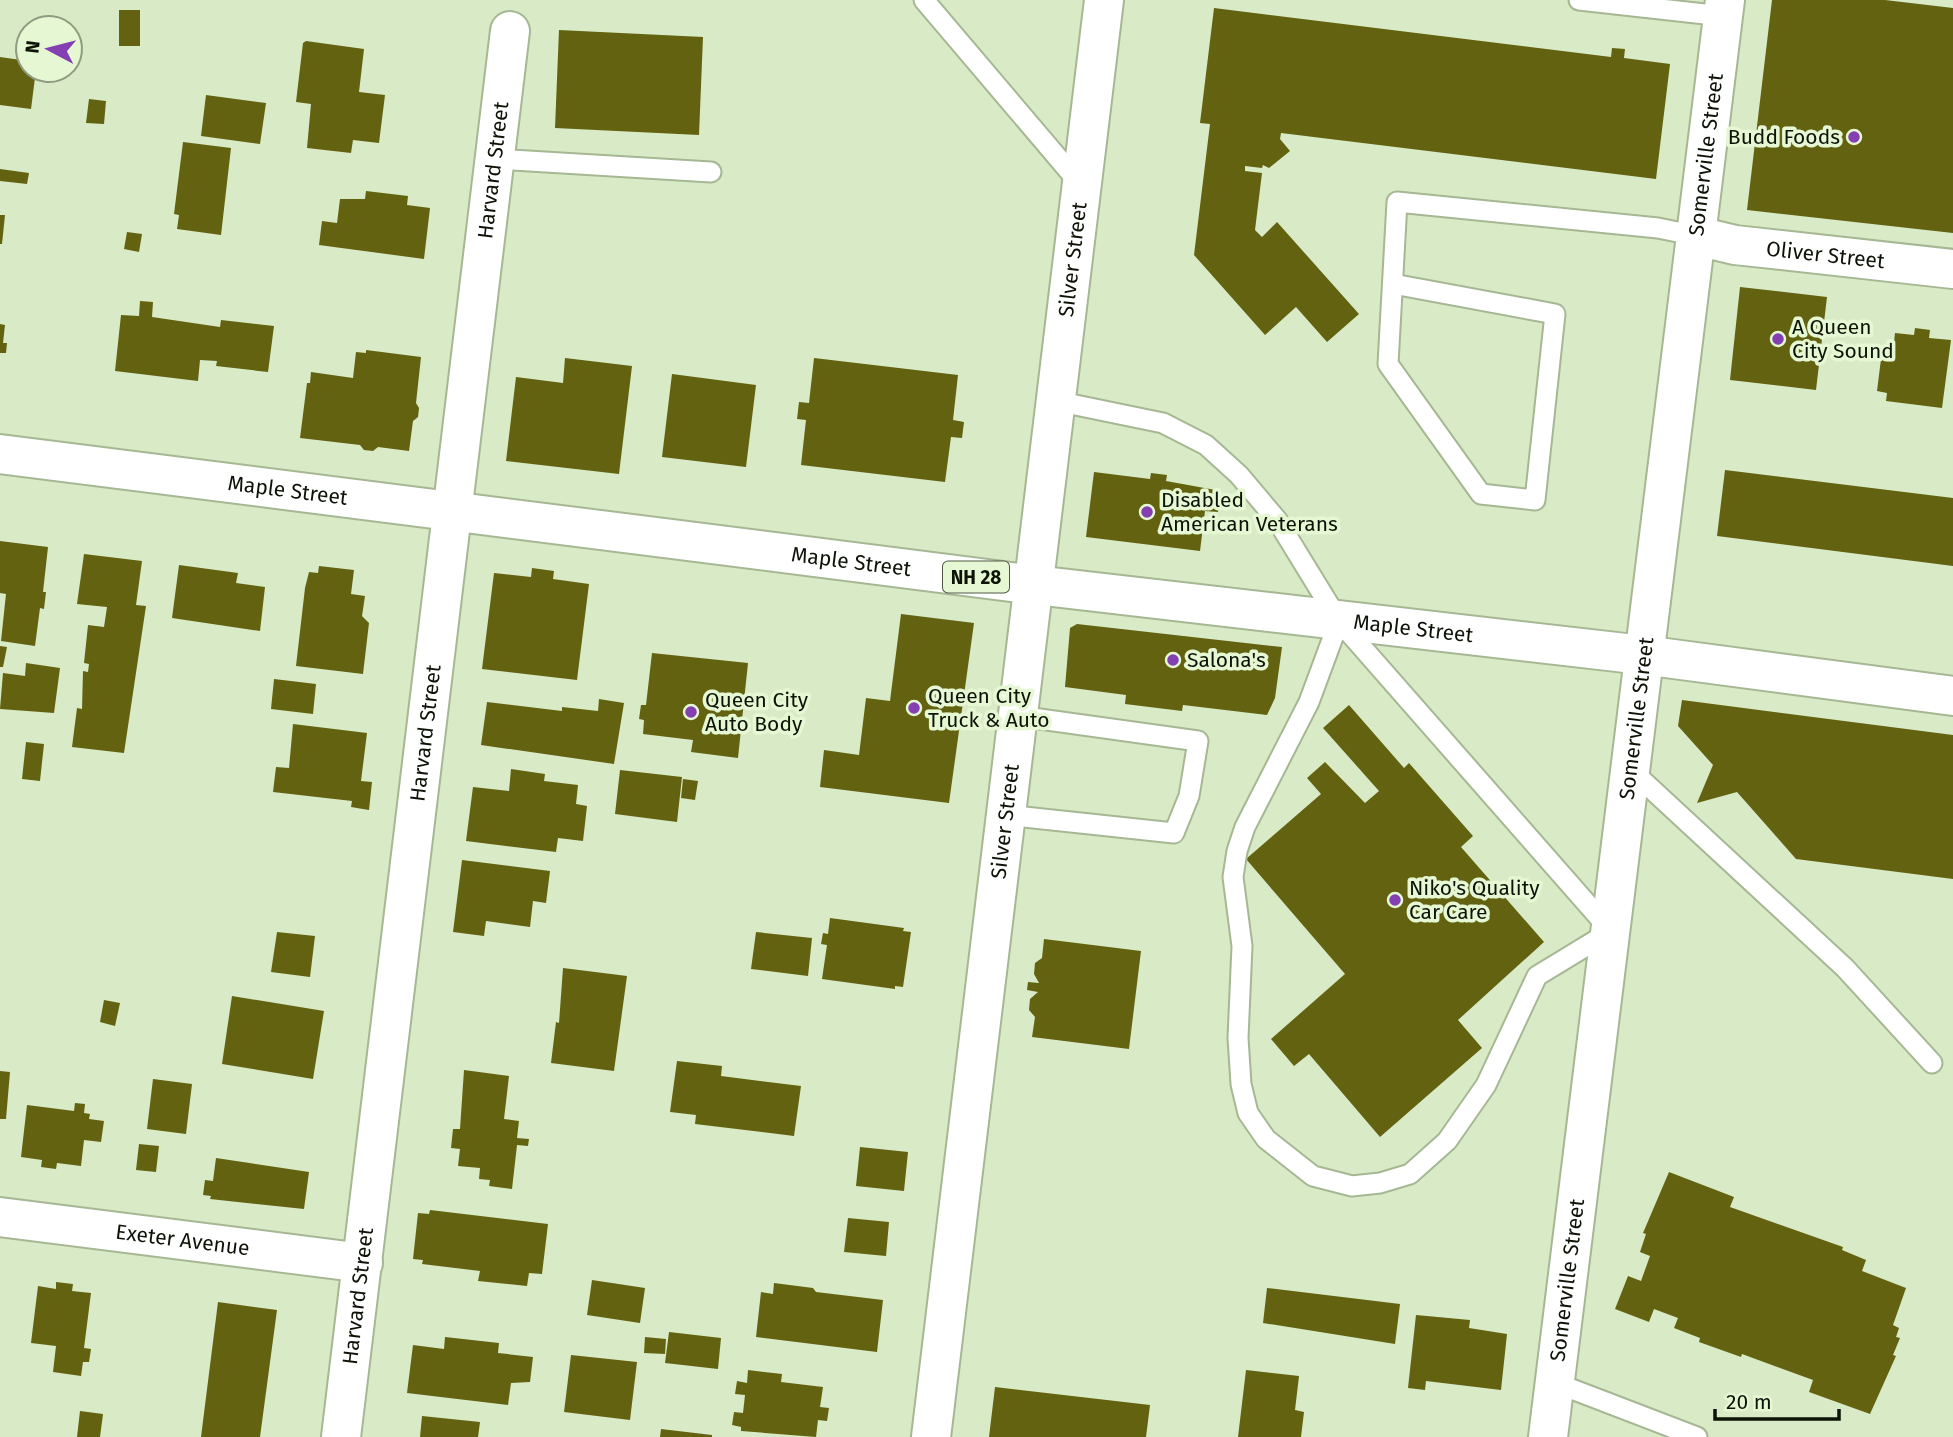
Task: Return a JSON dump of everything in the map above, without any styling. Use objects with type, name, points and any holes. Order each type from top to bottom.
[{"type":"street","name":"Silver Street","points":[[931,1437],[1104,0]]},
{"type":"street","name":"Somerville Street","points":[[1548,1437],[1724,8]]},
{"type":"street","name":"Harvard Street","points":[[341,1437],[450,509],[510,31]]},
{"type":"street","name":"Oliver Street","points":[[1697,236],[1735,245],[1953,269]]},
{"type":"street","name":"Maple Street","points":[[0,454],[1035,585],[1643,655],[1953,696]]},
{"type":"street","name":"Exeter Avenue","points":[[0,1217],[363,1263]]},
{"type":"lane","points":[[924,0],[1082,186]]},
{"type":"lane","points":[[1579,0],[1724,8]]},
{"type":"lane","points":[[495,159],[711,172]]},
{"type":"lane","points":[[1393,284],[1555,314],[1535,500],[1481,494],[1388,364],[1396,202],[1658,228],[1697,236]]},
{"type":"lane","points":[[1056,401],[1163,423],[1206,445],[1239,475],[1277,520],[1339,621],[1611,931],[1537,976],[1486,1085],[1447,1141],[1410,1174],[1380,1183],[1352,1186],[1313,1176],[1266,1139],[1248,1114],[1241,1084],[1238,1038],[1242,946],[1233,877],[1237,850],[1245,827],[1308,702],[1339,621]]},
{"type":"lane","points":[[1006,815],[1174,833],[1189,796],[1198,741],[1018,716]]},
{"type":"lane","points":[[1631,770],[1845,968],[1933,1063]]},
{"type":"lane","points":[[1556,1383],[1698,1437]]},
{"type":"building","name":"Budd Foods","points":[[1772,0],[1885,0],[1953,8],[1953,233],[1747,210]]},
{"type":"building","points":[[1214,8],[1611,57],[1612,48],[1625,49],[1624,58],[1670,64],[1656,179],[1281,133],[1280,139],[1290,151],[1269,168],[1263,165],[1262,168],[1245,166],[1245,171],[1262,173],[1255,230],[1262,237],[1277,222],[1359,314],[1327,342],[1296,307],[1265,335],[1194,255],[1210,124],[1200,123]]},
{"type":"building","points":[[119,10],[140,10],[140,46],[119,46]]},
{"type":"building","points":[[559,30],[703,37],[699,135],[555,128]]},
{"type":"building","points":[[306,41],[364,49],[359,92],[385,95],[379,143],[353,140],[351,153],[307,148],[311,104],[296,102],[303,43]]},
{"type":"building","points":[[0,57],[14,59],[14,84],[34,84],[31,109],[0,105]]},
{"type":"building","points":[[206,95],[266,103],[260,144],[201,136]]},
{"type":"building","points":[[89,99],[106,101],[104,124],[86,123]]},
{"type":"building","points":[[183,142],[231,148],[221,235],[177,229],[179,215],[174,214]]},
{"type":"building","points":[[0,169],[29,173],[27,184],[0,181]]},
{"type":"building","points":[[366,191],[408,196],[407,205],[430,208],[424,259],[319,245],[322,221],[337,223],[340,199],[365,199]]},
{"type":"building","points":[[0,215],[5,215],[2,244],[0,244]]},
{"type":"building","points":[[127,232],[142,234],[139,252],[124,249]]},
{"type":"building","name":"A Queen City Sound","points":[[1740,287],[1827,297],[1816,390],[1730,380]]},
{"type":"building","points":[[140,301],[153,302],[152,317],[220,327],[221,320],[274,326],[268,372],[216,366],[217,361],[200,360],[198,381],[115,371],[121,315],[139,316]]},
{"type":"building","points":[[0,324],[5,325],[3,343],[7,343],[6,353],[0,353]]},
{"type":"building","points":[[1915,328],[1930,330],[1929,338],[1951,340],[1942,408],[1886,401],[1887,393],[1877,391],[1881,359],[1892,361],[1895,333],[1914,335]]},
{"type":"building","points":[[366,350],[421,357],[416,403],[419,408],[418,417],[413,421],[409,451],[378,447],[373,451],[364,450],[360,445],[300,438],[307,383],[310,383],[311,372],[353,378],[356,352],[366,353]]},
{"type":"building","points":[[565,358],[632,366],[619,474],[506,461],[516,377],[563,383]]},
{"type":"building","points":[[814,358],[958,375],[953,420],[964,422],[962,438],[951,437],[945,482],[801,465],[806,420],[797,419],[799,402],[809,403]]},
{"type":"building","points":[[672,374],[756,385],[746,467],[662,457]]},
{"type":"building","points":[[1725,470],[1953,498],[1953,566],[1717,536]]},
{"type":"building","name":"Disabled American Veterans","points":[[1094,472],[1150,479],[1151,473],[1167,475],[1166,481],[1221,491],[1218,512],[1205,511],[1200,551],[1086,537]]},
{"type":"building","points":[[0,541],[48,547],[44,609],[40,608],[35,646],[1,641],[6,594],[0,593]]},
{"type":"building","points":[[84,554],[142,561],[136,605],[146,606],[124,753],[72,747],[77,708],[82,709],[83,671],[88,672],[89,664],[84,663],[88,625],[104,627],[107,607],[77,604]]},
{"type":"building","points":[[179,565],[238,573],[236,583],[265,587],[260,631],[172,618]]},
{"type":"building","points":[[319,566],[354,570],[351,594],[365,596],[362,616],[369,623],[363,674],[296,666],[305,588],[309,572],[318,573]]},
{"type":"building","points":[[532,568],[554,571],[553,579],[589,584],[577,680],[482,669],[494,573],[531,577]]},
{"type":"building","name":"Queen City Truck & Auto","points":[[901,614],[974,623],[949,803],[820,787],[824,750],[859,755],[866,698],[890,701]]},
{"type":"building","name":"Salona's","points":[[1077,624],[1282,647],[1275,698],[1267,715],[1183,705],[1182,711],[1125,704],[1126,695],[1065,687],[1070,628]]},
{"type":"building","points":[[0,646],[7,647],[3,667],[0,667]]},
{"type":"building","name":"Queen City Auto Body","points":[[652,653],[748,663],[738,758],[691,752],[693,740],[643,734],[644,720],[639,719],[641,705],[646,705]]},
{"type":"building","points":[[26,663],[60,668],[54,713],[0,709],[3,673],[25,676]]},
{"type":"building","points":[[274,679],[316,684],[313,714],[271,709]]},
{"type":"building","points":[[599,699],[624,703],[614,764],[481,745],[487,702],[562,711],[562,707],[598,711]]},
{"type":"building","points":[[1682,700],[1953,735],[1953,879],[1796,859],[1737,792],[1697,803],[1713,765],[1678,726]]},
{"type":"building","name":"Niko's Quality Car Care","points":[[1349,705],[1404,768],[1409,763],[1473,836],[1461,847],[1544,942],[1458,1020],[1482,1048],[1380,1137],[1309,1054],[1294,1066],[1271,1039],[1345,974],[1246,859],[1321,794],[1307,778],[1325,762],[1365,803],[1379,791],[1323,728]]},
{"type":"building","points":[[293,724],[367,733],[361,781],[372,782],[369,810],[351,807],[352,801],[273,792],[276,767],[289,768]]},
{"type":"building","points":[[26,742],[44,744],[40,781],[22,779]]},
{"type":"building","points":[[511,769],[545,774],[544,781],[578,785],[576,804],[587,806],[583,841],[558,838],[556,852],[466,841],[473,787],[509,791]]},
{"type":"building","points":[[620,770],[682,777],[677,822],[615,814]]},
{"type":"building","points":[[683,779],[698,781],[695,800],[681,798]]},
{"type":"building","points":[[462,860],[550,871],[546,903],[533,901],[530,927],[486,921],[484,936],[453,932]]},
{"type":"building","points":[[830,918],[904,928],[903,931],[911,932],[903,987],[895,986],[895,989],[822,979],[827,945],[821,944],[823,933],[828,934]]},
{"type":"building","points":[[277,932],[315,936],[310,977],[271,972]]},
{"type":"building","points":[[756,932],[812,938],[808,976],[751,969]]},
{"type":"building","points":[[1044,939],[1141,951],[1129,1049],[1032,1037],[1035,1017],[1029,1010],[1030,999],[1038,992],[1027,990],[1028,982],[1039,983],[1034,974],[1035,963],[1042,958]]},
{"type":"building","points":[[563,968],[627,976],[614,1071],[551,1063],[556,1022],[559,1023]]},
{"type":"building","points":[[232,996],[324,1011],[313,1079],[222,1064]]},
{"type":"building","points":[[104,1000],[120,1003],[115,1026],[100,1022]]},
{"type":"building","points":[[677,1061],[722,1066],[721,1076],[801,1086],[794,1136],[695,1124],[696,1115],[670,1112]]},
{"type":"building","points":[[464,1070],[509,1076],[504,1119],[519,1121],[517,1138],[529,1139],[528,1146],[517,1145],[512,1189],[489,1186],[490,1180],[479,1179],[480,1168],[458,1166],[460,1149],[451,1148],[453,1129],[460,1129]]},
{"type":"building","points":[[0,1071],[10,1072],[6,1119],[0,1119]]},
{"type":"building","points":[[153,1079],[192,1084],[186,1134],[147,1129]]},
{"type":"building","points":[[75,1103],[85,1104],[84,1113],[90,1114],[89,1119],[104,1121],[101,1142],[84,1140],[81,1166],[57,1163],[56,1169],[41,1167],[42,1160],[21,1157],[27,1105],[74,1111]]},
{"type":"building","points":[[139,1144],[159,1146],[156,1172],[136,1170]]},
{"type":"building","points":[[860,1147],[908,1152],[904,1191],[856,1186]]},
{"type":"building","points":[[216,1158],[309,1172],[304,1209],[210,1199],[211,1196],[203,1195],[205,1180],[213,1181]]},
{"type":"building","points":[[1669,1172],[1734,1197],[1730,1207],[1843,1247],[1842,1250],[1866,1260],[1862,1271],[1906,1288],[1893,1325],[1899,1328],[1896,1337],[1900,1338],[1893,1355],[1896,1356],[1870,1414],[1809,1392],[1813,1380],[1742,1354],[1741,1357],[1699,1342],[1700,1338],[1674,1328],[1678,1318],[1654,1309],[1649,1322],[1615,1309],[1628,1276],[1641,1281],[1650,1256],[1640,1252],[1646,1234],[1643,1233]]},
{"type":"building","points":[[430,1210],[548,1224],[542,1274],[529,1273],[527,1286],[478,1281],[480,1271],[422,1264],[423,1260],[413,1259],[418,1213],[429,1214]]},
{"type":"building","points":[[848,1218],[889,1222],[886,1256],[844,1252]]},
{"type":"building","points":[[592,1280],[645,1288],[640,1323],[587,1315]]},
{"type":"building","points":[[56,1282],[73,1284],[72,1291],[91,1293],[84,1348],[91,1349],[89,1362],[83,1362],[81,1376],[53,1372],[56,1346],[31,1343],[38,1286],[56,1289]]},
{"type":"building","points":[[774,1283],[813,1288],[816,1292],[883,1300],[877,1352],[756,1337],[761,1292],[773,1294]]},
{"type":"building","points":[[1267,1288],[1400,1304],[1395,1344],[1263,1323]]},
{"type":"building","points":[[218,1302],[277,1310],[260,1437],[201,1437]]},
{"type":"building","points":[[1416,1315],[1470,1320],[1469,1328],[1507,1334],[1501,1390],[1426,1381],[1425,1390],[1408,1388]]},
{"type":"building","points":[[669,1332],[721,1338],[718,1369],[665,1363]]},
{"type":"building","points":[[445,1337],[499,1343],[498,1353],[533,1357],[530,1382],[511,1383],[508,1405],[407,1393],[413,1345],[444,1349]]},
{"type":"building","points":[[645,1337],[666,1339],[665,1354],[644,1353]]},
{"type":"building","points":[[571,1355],[637,1362],[630,1420],[564,1412]]},
{"type":"building","points":[[748,1370],[782,1374],[781,1382],[823,1387],[820,1407],[829,1408],[827,1421],[818,1420],[816,1437],[741,1431],[741,1427],[732,1425],[734,1412],[743,1413],[745,1395],[735,1394],[737,1381],[747,1383]]},
{"type":"building","points":[[1246,1370],[1299,1376],[1295,1410],[1304,1412],[1301,1437],[1238,1437]]},
{"type":"building","points":[[995,1387],[1150,1405],[1146,1437],[989,1437]]},
{"type":"building","points":[[80,1411],[103,1414],[100,1437],[77,1437]]},
{"type":"building","points":[[422,1416],[480,1422],[478,1437],[420,1437]]},
{"type":"building","points":[[661,1429],[712,1435],[712,1437],[660,1437]]},
{"type":"place","name":"Budd Foods","points":[[1854,137]]},
{"type":"place","name":"A Queen City Sound","points":[[1778,339]]},
{"type":"place","name":"Disabled American Veterans","points":[[1147,512]]},
{"type":"place","name":"Salona's","points":[[1173,660]]},
{"type":"place","name":"Queen City Truck & Auto","points":[[914,708]]},
{"type":"place","name":"Queen City Auto Body","points":[[691,712]]},
{"type":"place","name":"Niko's Quality Car Care","points":[[1395,900]]}]
